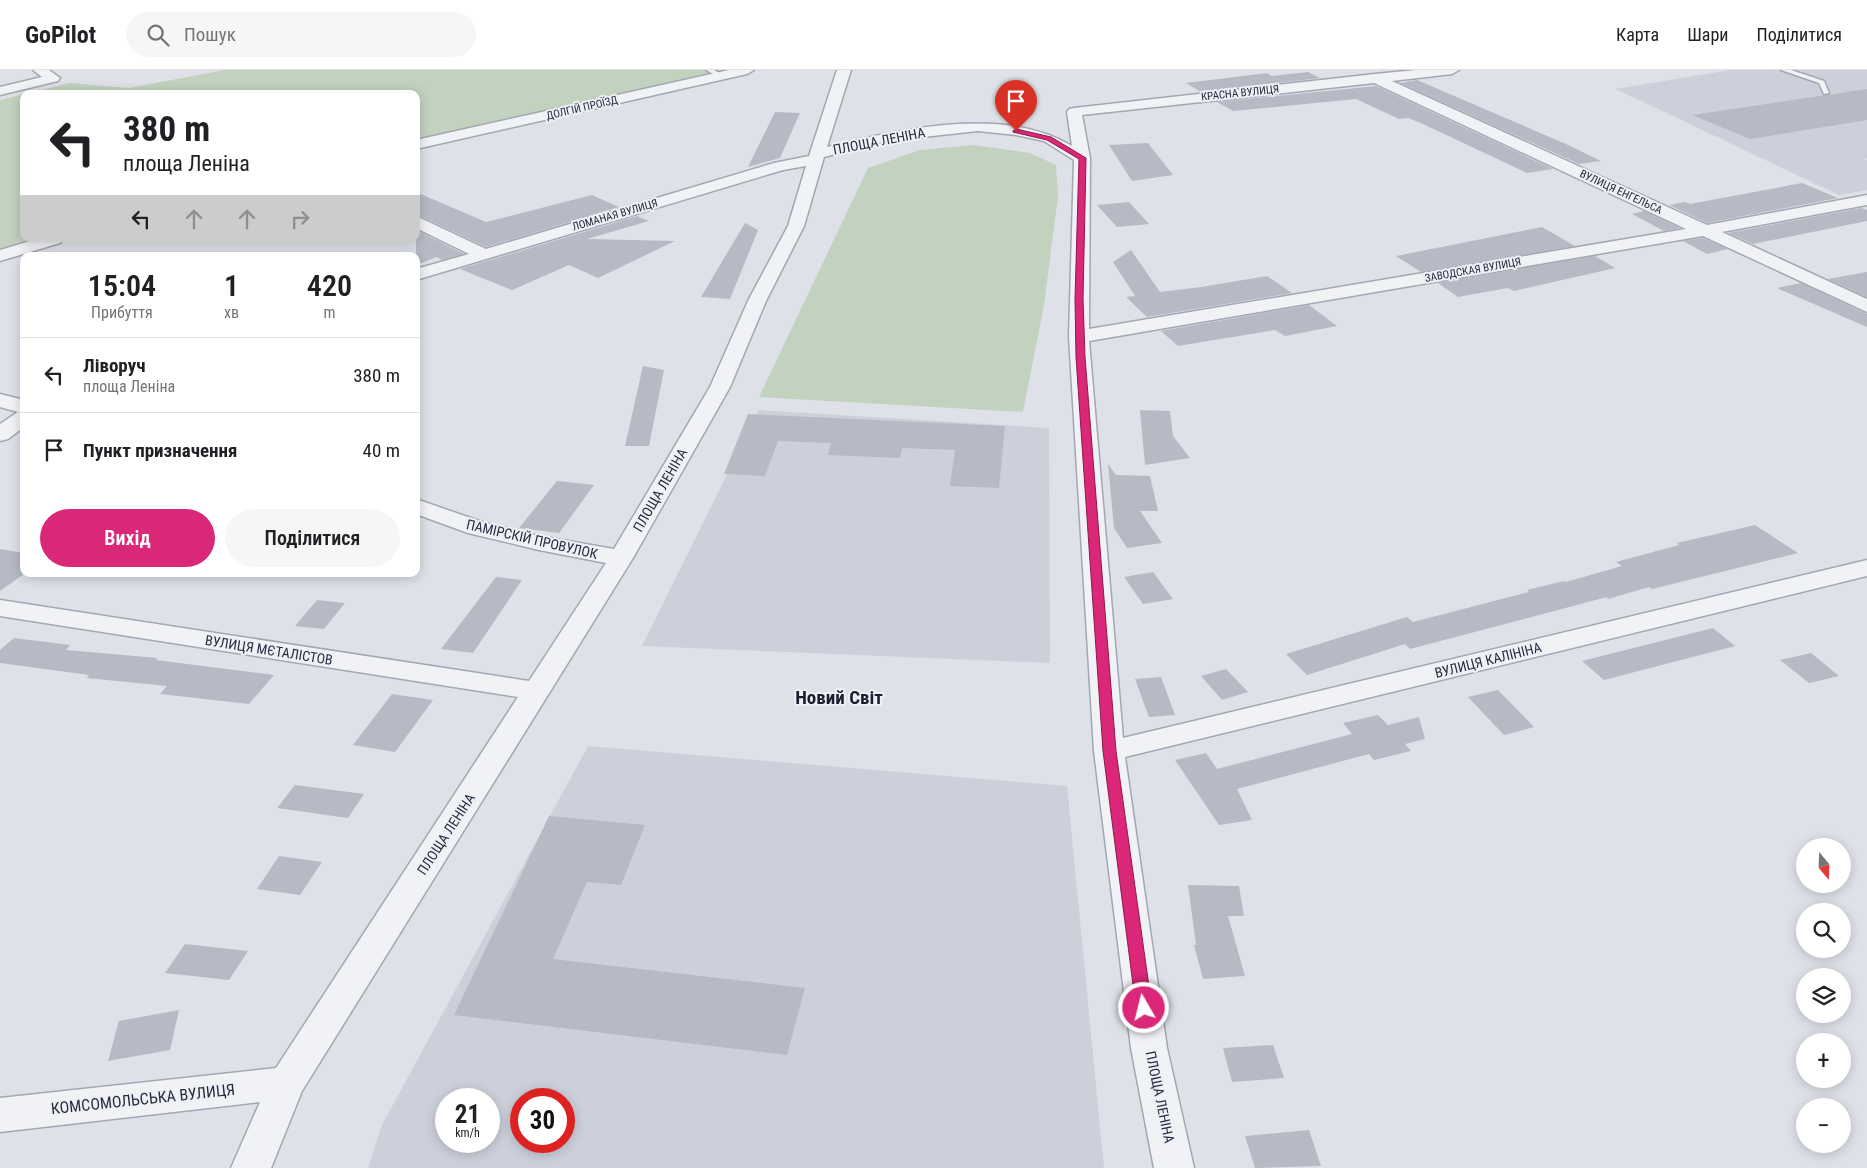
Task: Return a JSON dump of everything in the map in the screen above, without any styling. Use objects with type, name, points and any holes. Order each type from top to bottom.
[{"type":"street","points":[[0,91],[53,78],[40,70]]},
{"type":"street","name":"ДОЛГІЙ ПРОЇЗД","points":[[420,145],[715,73],[747,70]]},
{"type":"street","points":[[816,157],[844,70]]},
{"type":"street","name":"КРАСНА ВУЛИЦЯ","points":[[1082,158],[1074,112],[1452,70]]},
{"type":"street","name":"ВУЛИЦЯ ЕНГЕЛЬСА","points":[[1375,78],[1867,306]]},
{"type":"street","name":"ПЛОЩА ЛЕНІНА","points":[[251,1168],[287,1083],[620,558],[720,387],[757,301],[796,226],[816,157],[886,138],[978,127],[1016,131],[1049,138],[1082,158],[1079,337],[1110,751],[1149,1048],[1174,1168]]},
{"type":"street","name":"ЛОМАНАЯ ВУЛИЦЯ","points":[[420,274],[780,166],[816,157]]},
{"type":"street","name":"ЗАВОДСКАЯ ВУЛИЦЯ","points":[[1079,337],[1867,200]]},
{"type":"street","points":[[420,223],[483,254]]},
{"type":"street","points":[[0,256],[44,242]]},
{"type":"street","points":[[0,400],[20,405]]},
{"type":"street","points":[[0,434],[20,420]]},
{"type":"street","name":"ПАМІРСКІЙ ПРОВУЛОК","points":[[420,507],[477,528],[539,543],[620,558]]},
{"type":"street","name":"ВУЛИЦЯ КАЛІНІНА","points":[[1110,751],[1867,568]]},
{"type":"street","name":"ВУЛИЦЯ МЄТАЛІСТОВ","points":[[0,608],[537,691]]},
{"type":"street","name":"КОМСОМОЛЬСЬКА ВУЛИЦЯ","points":[[0,1116],[287,1083]]},
{"type":"lane","points":[[1784,70],[1822,82],[1826,93]]},
{"type":"shaded area","points":[[1730,70],[1867,70],[1867,158],[1864,159],[1867,160],[1867,190],[1839,195],[1616,89]]},
{"type":"shaded area","points":[[759,410],[1049,428],[1050,663],[642,646]]},
{"type":"shaded area","points":[[588,746],[1067,786],[1104,1168],[368,1168],[382,1125]]},
{"type":"green space","points":[[225,70],[727,70],[420,139],[420,90],[42,90],[69,83],[129,88]]},
{"type":"green space","points":[[20,95],[20,242],[27,242],[0,251],[0,100]]},
{"type":"green space","points":[[973,145],[1030,153],[1056,165],[1058,196],[1044,305],[1023,412],[759,397],[868,168],[920,150]]},
{"type":"building","points":[[1308,72],[1320,78],[1201,92],[1186,83],[1267,73],[1272,76]]},
{"type":"building","points":[[1417,80],[1601,161],[1579,164],[1400,83]]},
{"type":"building","points":[[1376,86],[1553,169],[1527,173],[1423,124],[1408,118],[1399,119],[1356,99],[1233,111],[1217,102]]},
{"type":"building","points":[[1867,89],[1867,120],[1750,139],[1692,115]]},
{"type":"building","points":[[775,112],[800,113],[780,158],[748,167]]},
{"type":"building","points":[[1148,143],[1173,175],[1132,181],[1109,145]]},
{"type":"building","points":[[1802,183],[1838,198],[1707,223],[1669,205],[1685,202],[1690,204]]},
{"type":"building","points":[[420,194],[486,222],[592,195],[619,207],[486,247],[420,216]]},
{"type":"building","points":[[1129,202],[1149,224],[1117,227],[1097,205]]},
{"type":"building","points":[[1861,208],[1867,210],[1867,221],[1753,244],[1728,233]]},
{"type":"building","points":[[1644,211],[1680,228],[1664,231],[1632,214]]},
{"type":"building","points":[[637,216],[649,221],[587,239],[675,241],[598,278],[569,265],[512,290],[460,269]]},
{"type":"building","points":[[745,223],[758,230],[730,299],[701,297]]},
{"type":"building","points":[[1542,227],[1575,246],[1421,272],[1396,256]]},
{"type":"building","points":[[420,232],[464,254],[442,260],[437,257],[420,263],[420,252],[416,252],[416,242],[420,242]]},
{"type":"building","points":[[1703,238],[1728,249],[1707,254],[1683,241]]},
{"type":"building","points":[[1131,250],[1160,292],[1267,276],[1292,293],[1147,317],[1126,297],[1135,296],[1113,262]]},
{"type":"building","points":[[1595,256],[1615,268],[1514,291],[1508,288],[1458,297],[1438,283]]},
{"type":"building","points":[[1867,272],[1867,297],[1828,279]]},
{"type":"building","points":[[1801,283],[1867,314],[1867,327],[1777,288]]},
{"type":"building","points":[[1309,305],[1337,326],[1285,336],[1275,330],[1178,346],[1161,331]]},
{"type":"building","points":[[643,366],[664,370],[649,446],[625,446]]},
{"type":"building","points":[[1140,410],[1170,411],[1173,436],[1190,458],[1145,465]]},
{"type":"building","points":[[748,414],[1005,426],[999,488],[950,486],[955,450],[902,448],[900,458],[828,455],[831,443],[778,441],[765,476],[724,474]]},
{"type":"building","points":[[1108,464],[1116,475],[1150,476],[1158,511],[1140,511],[1162,543],[1127,548],[1114,528]]},
{"type":"building","points":[[557,481],[594,485],[559,533],[519,528]]},
{"type":"building","points":[[1755,525],[1798,553],[1652,589],[1649,587],[1608,599],[1607,597],[1410,649],[1405,644],[1307,675],[1286,654],[1407,617],[1413,622],[1529,592],[1527,590],[1566,582],[1622,566],[1616,562],[1679,545],[1677,543]]},
{"type":"building","points":[[0,549],[20,552],[20,577],[0,591]]},
{"type":"building","points":[[1153,572],[1173,599],[1143,604],[1124,577]]},
{"type":"building","points":[[496,577],[522,580],[473,653],[441,649]]},
{"type":"building","points":[[317,600],[345,603],[324,629],[295,626]]},
{"type":"building","points":[[1713,628],[1735,646],[1604,680],[1582,661]]},
{"type":"building","points":[[14,638],[70,645],[66,650],[158,658],[156,660],[274,675],[249,704],[160,694],[167,686],[87,678],[89,675],[0,663],[0,650]]},
{"type":"building","points":[[1811,653],[1839,676],[1809,683],[1780,660]]},
{"type":"building","points":[[1226,669],[1248,692],[1222,700],[1201,676]]},
{"type":"building","points":[[1161,677],[1175,715],[1149,717],[1135,679]]},
{"type":"building","points":[[1498,690],[1534,727],[1504,735],[1468,697]]},
{"type":"building","points":[[392,694],[433,700],[395,752],[353,745]]},
{"type":"building","points":[[1378,715],[1388,725],[1419,717],[1425,739],[1405,744],[1411,751],[1374,760],[1369,754],[1237,789],[1252,820],[1219,825],[1175,760],[1206,753],[1217,769],[1352,734],[1343,723]]},
{"type":"building","points":[[295,785],[364,794],[348,818],[277,808]]},
{"type":"building","points":[[549,816],[645,825],[621,885],[587,882],[553,959],[805,988],[787,1055],[454,1015]]},
{"type":"building","points":[[279,856],[322,862],[300,895],[257,889]]},
{"type":"building","points":[[1188,885],[1239,886],[1244,916],[1228,916],[1245,976],[1203,979],[1194,945],[1196,945]]},
{"type":"building","points":[[185,944],[248,951],[229,980],[165,973]]},
{"type":"building","points":[[179,1010],[170,1050],[108,1061],[119,1021]]},
{"type":"building","points":[[1273,1045],[1284,1078],[1232,1082],[1223,1048]]},
{"type":"building","points":[[1309,1130],[1321,1166],[1255,1168],[1245,1136]]},
{"type":"district","name":"Новий Світ","points":[[839,697]]},
{"type":"route","points":[[1016,131],[1049,138],[1082,158],[1079,299],[1080,357],[1110,751],[1144,1008]]}]
